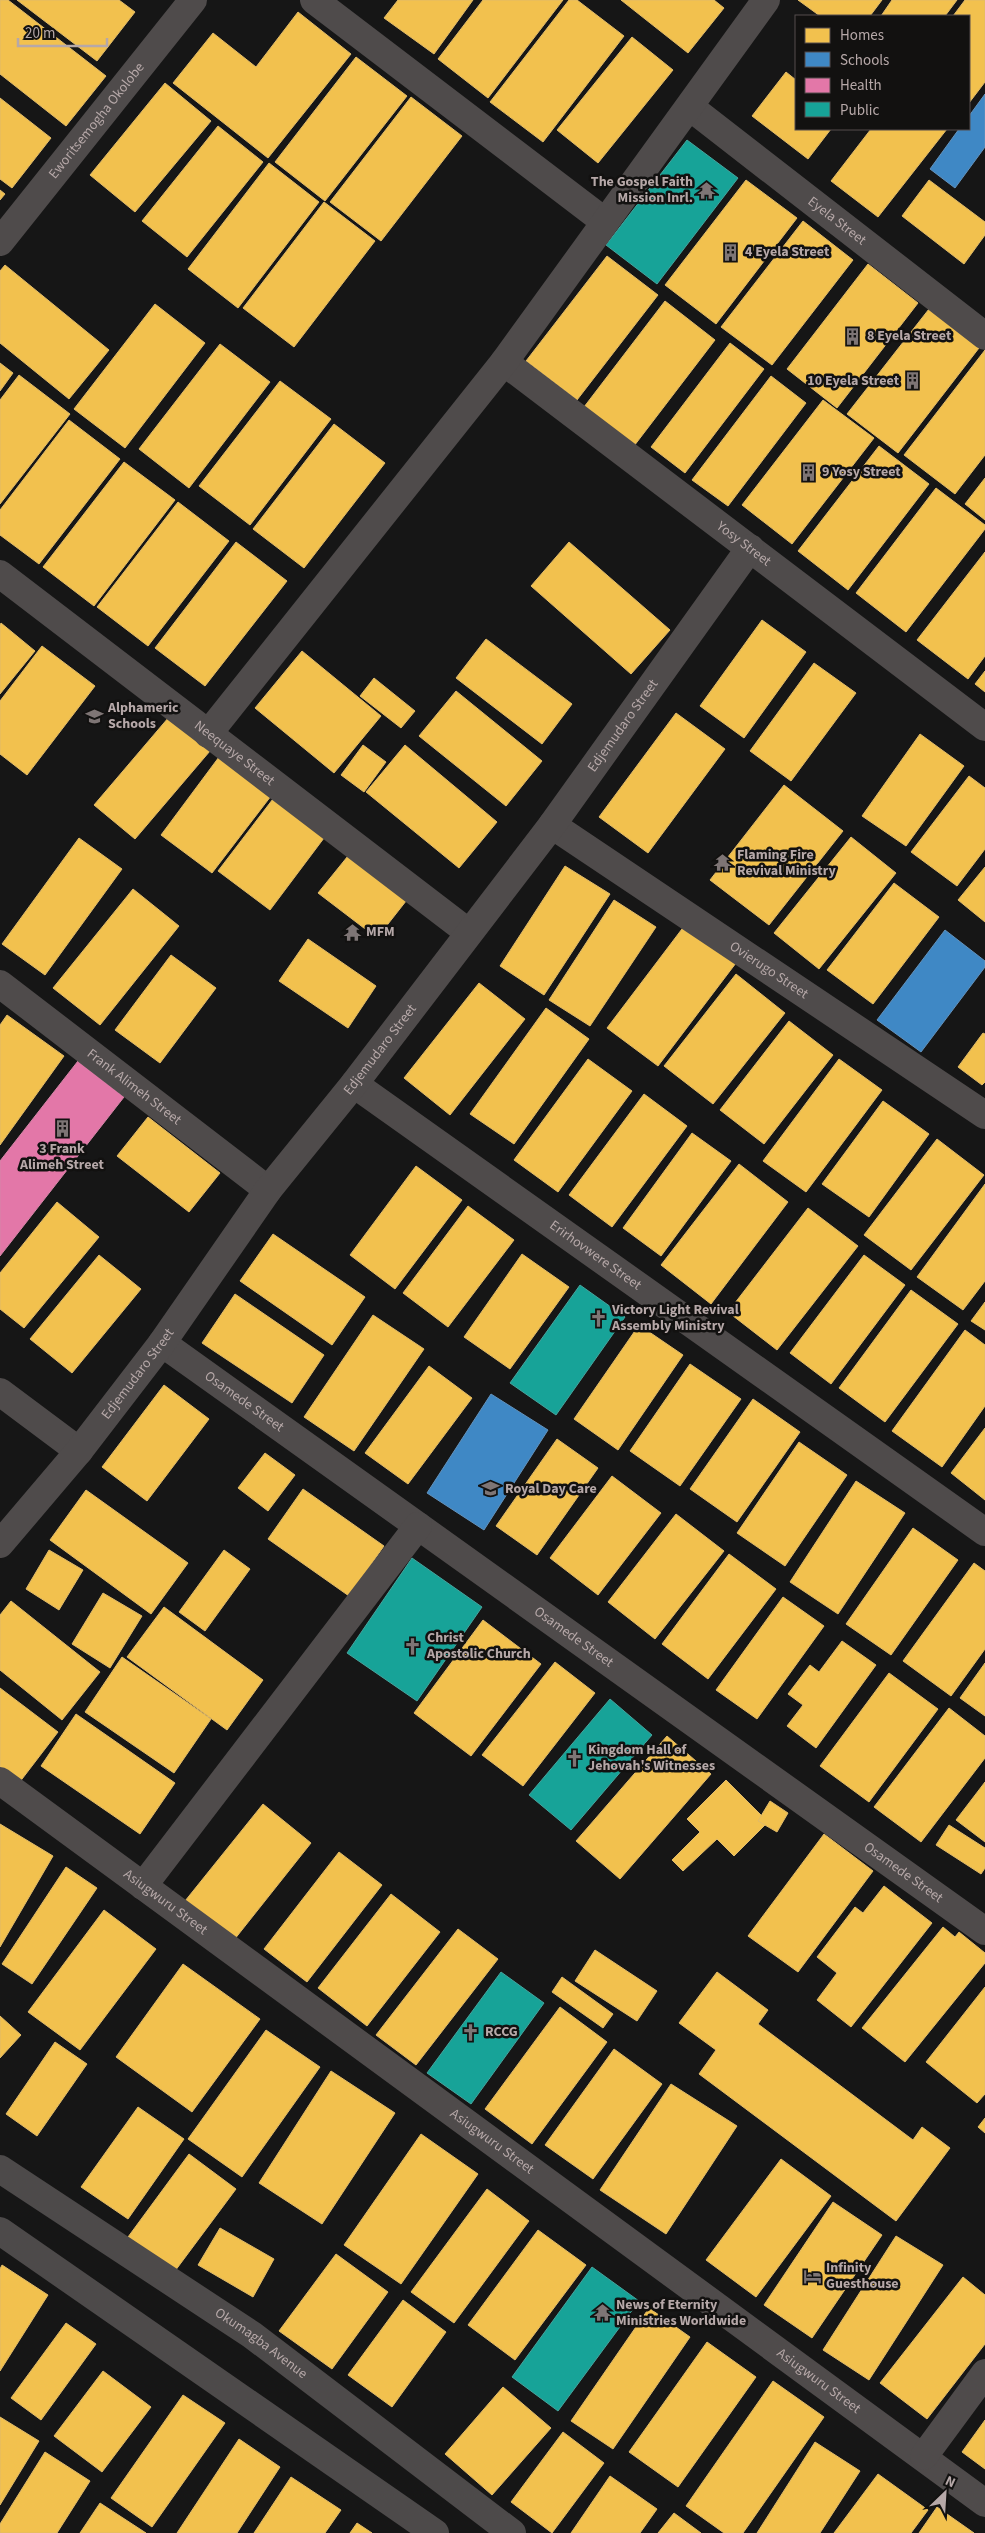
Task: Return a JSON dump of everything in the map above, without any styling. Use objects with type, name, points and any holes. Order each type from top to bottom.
[{"type":"main road","name":"Okumagba Avenue","points":[[0,2169],[252,2335],[512,2533]]},
{"type":"main road","points":[[0,2231],[434,2533]]},
{"type":"street","name":"Eworitsemogha Okolobe","points":[[0,242],[193,0]]},
{"type":"street","points":[[314,0],[604,222]]},
{"type":"street","points":[[208,734],[504,362],[766,0]]},
{"type":"street","name":"Eyela Street","points":[[690,107],[985,336]]},
{"type":"street","name":"Yosy Street","points":[[504,362],[985,726]]},
{"type":"street","name":"Edjemudaro Street","points":[[0,1544],[78,1451],[162,1343],[268,1190],[354,1084],[552,824],[750,548]]},
{"type":"street","name":"Neequaye Street","points":[[0,574],[468,932]]},
{"type":"street","name":"Ovierugo Street","points":[[552,824],[984,1114]]},
{"type":"street","name":"Frank Alimeh Street","points":[[0,984],[268,1190]]},
{"type":"street","name":"Erirhovwere Street","points":[[354,1084],[985,1532]]},
{"type":"street","name":"Osamede Street","points":[[162,1343],[985,1931]]},
{"type":"street","points":[[0,1392],[78,1451]]},
{"type":"street","points":[[143,1886],[418,1526]]},
{"type":"street","name":"Asiugwuru Street","points":[[0,1780],[924,2456],[985,2503]]},
{"type":"street","points":[[924,2456],[985,2373]]},
{"type":"building: Homes","points":[[0,0],[8,0],[106,76],[66,126],[0,74]]},
{"type":"building: Homes","points":[[17,0],[119,0],[135,12],[97,61]]},
{"type":"building: Homes","points":[[398,0],[473,0],[434,54],[384,18]]},
{"type":"building: Homes","points":[[483,0],[563,0],[488,98],[438,59]]},
{"type":"building: Homes","points":[[569,0],[577,0],[624,36],[543,142],[490,102]]},
{"type":"building: Homes","points":[[621,0],[714,0],[724,8],[688,53]]},
{"type":"building: Homes","points":[[798,0],[882,0],[871,15],[819,15]]},
{"type":"building: Homes","points":[[892,0],[957,0],[946,15],[882,15]]},
{"type":"building: Homes","points":[[965,0],[985,0],[985,82],[970,102],[970,15],[954,15]]},
{"type":"building: Homes","points":[[298,12],[351,54],[268,158],[173,83],[213,33],[256,67]]},
{"type":"building: Homes","points":[[632,37],[673,70],[598,163],[557,130]]},
{"type":"building: Homes","points":[[356,57],[407,96],[325,201],[275,162]]},
{"type":"building: Homes","points":[[786,72],[795,79],[795,130],[830,130],[808,159],[752,116]]},
{"type":"building: Homes","points":[[165,83],[211,121],[135,212],[90,175]]},
{"type":"building: Homes","points":[[411,97],[462,136],[381,241],[330,202]]},
{"type":"building: Homes","points":[[0,98],[51,138],[12,188],[0,179]]},
{"type":"building: Homes","points":[[218,126],[263,162],[187,257],[142,221]]},
{"type":"building: Homes","points":[[870,130],[946,130],[878,217],[831,181]]},
{"type":"building: Homes","points":[[269,163],[319,202],[238,308],[188,269]]},
{"type":"building: Homes","name":"4 Eyela Street","points":[[746,180],[797,218],[716,324],[665,285]]},
{"type":"building: Homes","points":[[929,180],[985,222],[985,235],[964,264],[902,216]]},
{"type":"building: Homes","points":[[0,190],[5,194],[0,200]]},
{"type":"building: Homes","points":[[324,202],[375,241],[294,347],[243,308]]},
{"type":"building: Homes","points":[[803,221],[853,260],[772,365],[721,327]]},
{"type":"building: Homes","points":[[607,256],[658,295],[577,400],[526,361]]},
{"type":"building: Homes","name":"8 Eyela Street","points":[[868,264],[918,303],[837,408],[787,369]]},
{"type":"building: Homes","points":[[5,265],[109,350],[69,399],[0,343],[0,271]]},
{"type":"building: Homes","points":[[665,301],[715,340],[634,446],[584,407]]},
{"type":"building: Homes","points":[[155,304],[205,343],[125,448],[74,409]]},
{"type":"building: Homes","name":"10 Eyela Street","points":[[929,309],[979,348],[898,453],[847,414]]},
{"type":"building: Homes","points":[[730,343],[764,369],[685,473],[651,447]]},
{"type":"building: Homes","points":[[220,344],[270,382],[189,488],[139,449]]},
{"type":"building: Homes","points":[[985,350],[985,455],[955,494],[904,455]]},
{"type":"building: Homes","points":[[0,363],[13,373],[0,391]]},
{"type":"building: Homes","points":[[19,375],[70,414],[0,504],[0,400]]},
{"type":"building: Homes","points":[[771,376],[806,403],[728,506],[692,480]]},
{"type":"building: Homes","points":[[280,381],[331,419],[250,525],[199,486]]},
{"type":"building: Homes","name":"9 Yosy Street","points":[[823,400],[874,438],[792,544],[742,505]]},
{"type":"building: Homes","points":[[69,420],[120,459],[39,564],[0,535],[0,510]]},
{"type":"building: Homes","points":[[334,424],[385,463],[304,568],[253,529]]},
{"type":"building: Homes","points":[[879,446],[929,484],[848,590],[798,551]]},
{"type":"building: Homes","points":[[124,462],[175,500],[94,606],[43,567]]},
{"type":"building: Homes","points":[[985,478],[985,520],[965,504]]},
{"type":"building: Homes","points":[[936,488],[985,525],[985,529],[906,632],[856,593]]},
{"type":"building: Homes","points":[[178,502],[229,541],[148,646],[97,607]]},
{"type":"building: Homes","points":[[236,542],[287,581],[205,686],[155,648]]},
{"type":"building: Homes","points":[[569,542],[670,630],[631,674],[531,586]]},
{"type":"building: Homes","points":[[985,552],[985,656],[968,679],[917,640]]},
{"type":"building: Homes","points":[[762,620],[806,652],[744,738],[700,706]]},
{"type":"building: Homes","points":[[1,623],[35,651],[0,694],[0,625]]},
{"type":"building: Homes","points":[[486,639],[572,704],[542,744],[456,678]]},
{"type":"building: Homes","points":[[42,646],[95,686],[27,775],[0,754],[0,701]]},
{"type":"building: Homes","points":[[302,651],[381,716],[334,773],[255,708]]},
{"type":"building: Homes","points":[[814,663],[856,693],[791,781],[750,751]]},
{"type":"building: Homes","points":[[985,671],[985,692],[975,684]]},
{"type":"building: Homes","points":[[374,678],[415,711],[401,728],[360,696]]},
{"type":"building: Homes","points":[[456,691],[542,761],[506,806],[419,736]]},
{"type":"building: Homes","points":[[676,713],[725,749],[648,853],[599,817]]},
{"type":"building: Homes","points":[[169,717],[210,751],[135,839],[94,805]]},
{"type":"building: Homes","points":[[920,734],[964,766],[906,846],[862,816]]},
{"type":"building: Homes","points":[[363,745],[386,762],[364,792],[341,775]]},
{"type":"building: Homes","points":[[405,745],[497,822],[459,868],[366,792]]},
{"type":"building: Homes","points":[[219,757],[271,796],[212,873],[161,835]]},
{"type":"building: Homes","points":[[969,776],[985,788],[985,849],[957,886],[911,852]]},
{"type":"building: Homes","points":[[784,785],[843,831],[769,925],[710,880]]},
{"type":"building: Homes","points":[[276,795],[327,834],[270,910],[218,871]]},
{"type":"building: Homes","points":[[851,837],[896,873],[819,969],[774,933]]},
{"type":"building: Homes","points":[[79,838],[122,869],[45,975],[2,944]]},
{"type":"building: Homes","points":[[352,851],[410,896],[377,938],[318,893]]},
{"type":"building: Homes","points":[[565,866],[610,894],[544,995],[500,966]]},
{"type":"building: Homes","points":[[985,867],[985,922],[958,900]]},
{"type":"building: Homes","points":[[894,883],[939,917],[873,1004],[827,970]]},
{"type":"building: Homes","points":[[133,889],[179,926],[100,1025],[53,988]]},
{"type":"building: Homes","points":[[614,900],[656,927],[590,1026],[549,1000]]},
{"type":"building: Homes","points":[[685,925],[736,963],[658,1066],[607,1028]]},
{"type":"building: Homes","points":[[308,939],[376,986],[348,1028],[279,981]]},
{"type":"building: Homes","points":[[171,955],[216,988],[160,1063],[115,1030]]},
{"type":"building: Homes","points":[[736,974],[785,1013],[713,1104],[664,1066]]},
{"type":"building: Homes","points":[[479,983],[525,1019],[450,1115],[404,1078]]},
{"type":"building: Homes","points":[[546,1008],[589,1039],[514,1144],[470,1114]]},
{"type":"building: Homes","points":[[7,1015],[64,1056],[0,1145],[0,1025]]},
{"type":"building: Homes","points":[[789,1021],[833,1055],[764,1144],[720,1110]]},
{"type":"building: Homes","points":[[983,1033],[985,1034],[985,1082],[982,1085],[958,1067]]},
{"type":"building: Homes","points":[[588,1059],[632,1091],[558,1192],[514,1160]]},
{"type":"building: Homes","points":[[839,1059],[882,1090],[806,1192],[763,1161]]},
{"type":"building: Homes","points":[[644,1094],[687,1126],[612,1227],[569,1195]]},
{"type":"building: Homes","points":[[883,1101],[929,1134],[869,1217],[822,1184]]},
{"type":"building: Homes","points":[[148,1117],[220,1173],[189,1212],[117,1156]]},
{"type":"building: Homes","points":[[692,1133],[731,1161],[661,1256],[623,1228]]},
{"type":"building: Homes","points":[[937,1139],[984,1175],[911,1270],[864,1235]]},
{"type":"building: Homes","points":[[739,1164],[788,1202],[711,1304],[661,1265]]},
{"type":"building: Homes","points":[[416,1166],[462,1200],[395,1289],[350,1255]]},
{"type":"building: Homes","points":[[985,1184],[985,1281],[963,1310],[917,1277]]},
{"type":"building: Homes","points":[[57,1202],[99,1237],[24,1328],[0,1309],[0,1273]]},
{"type":"building: Homes","points":[[468,1206],[514,1240],[448,1327],[403,1293]]},
{"type":"building: Homes","points":[[808,1208],[858,1246],[777,1350],[728,1312]]},
{"type":"building: Homes","points":[[273,1234],[365,1297],[332,1345],[240,1281]]},
{"type":"building: Homes","points":[[522,1254],[569,1287],[510,1369],[464,1337]]},
{"type":"building: Homes","points":[[99,1255],[141,1289],[72,1373],[30,1339]]},
{"type":"building: Homes","points":[[864,1255],[905,1285],[831,1384],[790,1353]]},
{"type":"building: Homes","points":[[911,1290],[958,1324],[885,1422],[839,1388]]},
{"type":"building: Homes","points":[[235,1294],[324,1355],[292,1403],[202,1343]]},
{"type":"building: Homes","points":[[985,1302],[985,1330],[971,1321]]},
{"type":"building: Homes","points":[[373,1315],[424,1349],[354,1451],[304,1417]]},
{"type":"building: Homes","points":[[639,1325],[683,1355],[618,1450],[574,1419]]},
{"type":"building: Homes","points":[[965,1330],[985,1345],[985,1406],[942,1467],[892,1431]]},
{"type":"building: Homes","points":[[690,1364],[741,1399],[680,1486],[630,1451]]},
{"type":"building: Homes","points":[[429,1366],[472,1398],[408,1484],[365,1453]]},
{"type":"building: Homes","points":[[164,1385],[209,1419],[147,1501],[102,1467]]},
{"type":"building: Homes","points":[[753,1399],[800,1432],[737,1522],[690,1489]]},
{"type":"building: Homes","points":[[985,1428],[985,1500],[951,1473]]},
{"type":"building: Homes","points":[[557,1439],[598,1468],[537,1555],[496,1526]]},
{"type":"building: Homes","points":[[799,1442],[847,1475],[785,1566],[737,1533]]},
{"type":"building: Homes","points":[[265,1453],[295,1475],[268,1511],[238,1488]]},
{"type":"building: Homes","points":[[612,1476],[661,1513],[598,1595],[550,1558]]},
{"type":"building: Homes","points":[[856,1481],[905,1513],[838,1614],[790,1582]]},
{"type":"building: Homes","points":[[303,1489],[384,1546],[349,1596],[268,1539]]},
{"type":"building: Homes","points":[[86,1490],[188,1563],[151,1614],[50,1540]]},
{"type":"building: Homes","points":[[676,1514],[724,1551],[655,1639],[608,1602]]},
{"type":"building: Homes","points":[[913,1528],[958,1560],[891,1655],[846,1624]]},
{"type":"building: Homes","points":[[49,1550],[83,1570],[59,1610],[26,1589]]},
{"type":"building: Homes","points":[[224,1550],[250,1569],[205,1631],[179,1612]]},
{"type":"building: Homes","points":[[729,1554],[776,1589],[708,1679],[662,1644]]},
{"type":"building: Homes","points":[[974,1563],[985,1571],[985,1649],[951,1696],[903,1661]]},
{"type":"building: Homes","points":[[103,1593],[142,1616],[110,1668],[72,1644]]},
{"type":"building: Homes","points":[[783,1597],[824,1626],[757,1719],[716,1690]]},
{"type":"building: Homes","points":[[11,1601],[100,1672],[62,1720],[0,1670],[0,1615]]},
{"type":"building: Homes","points":[[164,1607],[263,1680],[227,1730],[127,1657]]},
{"type":"building: Homes","points":[[483,1620],[541,1664],[471,1756],[414,1713]]},
{"type":"building: Homes","points":[[842,1641],[876,1665],[816,1748],[787,1726],[803,1705],[788,1694],[810,1665],[819,1672]]},
{"type":"building: Homes","points":[[122,1657],[211,1719],[174,1773],[85,1712]]},
{"type":"building: Homes","points":[[555,1662],[595,1693],[523,1786],[482,1755]]},
{"type":"building: Homes","points":[[985,1663],[985,1716],[960,1698]]},
{"type":"building: Homes","points":[[889,1673],[938,1709],[869,1802],[820,1766]]},
{"type":"building: Homes","points":[[0,1688],[58,1732],[19,1783],[0,1769]]},
{"type":"building: Homes","points":[[949,1708],[985,1736],[985,1758],[921,1842],[874,1807]]},
{"type":"building: Homes","points":[[76,1714],[175,1783],[140,1834],[41,1766]]},
{"type":"building: Homes","points":[[667,1736],[711,1774],[620,1879],[576,1841]]},
{"type":"building: Homes","points":[[726,1780],[768,1822],[734,1856],[717,1839],[683,1871],[672,1860],[700,1832],[687,1819]]},
{"type":"building: Homes","points":[[985,1782],[985,1842],[956,1820]]},
{"type":"building: Homes","points":[[770,1801],[788,1813],[777,1832],[758,1821]]},
{"type":"building: Homes","points":[[263,1804],[311,1843],[234,1940],[185,1901]]},
{"type":"building: Homes","points":[[0,1824],[53,1856],[0,1947]]},
{"type":"building: Homes","points":[[949,1825],[985,1848],[985,1868],[981,1874],[936,1845]]},
{"type":"building: Homes","points":[[824,1834],[873,1871],[798,1972],[748,1936]]},
{"type":"building: Homes","points":[[339,1852],[382,1885],[307,1982],[264,1949]]},
{"type":"building: Homes","points":[[66,1867],[97,1888],[32,1984],[2,1964]]},
{"type":"building: Homes","points":[[884,1886],[932,1923],[851,2027],[817,2000],[837,1973],[817,1957],[855,1907],[863,1913]]},
{"type":"building: Homes","points":[[391,1894],[440,1932],[367,2026],[318,1988]]},
{"type":"building: Homes","points":[[104,1910],[156,1949],[80,2050],[28,2012]]},
{"type":"building: Homes","points":[[943,1927],[955,1937],[959,1932],[985,1953],[985,1963],[905,2062],[862,2028]]},
{"type":"building: Homes","points":[[458,1929],[498,1959],[416,2065],[376,2035]]},
{"type":"building: Homes","points":[[595,1950],[657,1991],[637,2021],[575,1981]]},
{"type":"building: Homes","points":[[183,1964],[260,2019],[192,2112],[116,2057]]},
{"type":"building: Homes","points":[[717,1972],[768,2010],[758,2024],[913,2140],[922,2127],[950,2148],[896,2221],[699,2074],[716,2050],[679,2023]]},
{"type":"building: Homes","points":[[562,1977],[613,2014],[603,2028],[552,1992]]},
{"type":"building: Homes","points":[[985,1987],[985,2094],[977,2103],[926,2062]]},
{"type":"building: Homes","points":[[560,2007],[607,2042],[532,2144],[485,2109]]},
{"type":"building: Homes","points":[[0,2016],[21,2035],[0,2058]]},
{"type":"building: Homes","points":[[266,2030],[320,2067],[242,2177],[188,2139]]},
{"type":"building: Homes","points":[[55,2042],[87,2064],[37,2136],[6,2114]]},
{"type":"building: Homes","points":[[614,2049],[662,2084],[593,2179],[545,2145]]},
{"type":"building: Homes","points":[[331,2071],[395,2113],[322,2224],[259,2183]]},
{"type":"building: Homes","points":[[671,2084],[737,2126],[666,2234],[600,2190]]},
{"type":"building: Homes","points":[[138,2107],[184,2139],[128,2219],[81,2187]]},
{"type":"building: Homes","points":[[985,2118],[985,2133],[978,2127]]},
{"type":"building: Homes","points":[[421,2134],[478,2174],[401,2284],[344,2245]]},
{"type":"building: Homes","points":[[189,2154],[236,2189],[175,2271],[128,2237]]},
{"type":"building: Homes","points":[[781,2159],[831,2196],[756,2297],[706,2260]]},
{"type":"building: Homes","points":[[487,2189],[529,2221],[454,2323],[411,2292]]},
{"type":"building: Homes","points":[[833,2202],[882,2235],[812,2338],[764,2305]]},
{"type":"building: Homes","points":[[220,2228],[274,2259],[253,2297],[198,2265]]},
{"type":"building: Homes","points":[[538,2230],[586,2265],[515,2360],[468,2325]]},
{"type":"building: Homes","points":[[896,2236],[943,2265],[869,2380],[823,2350]]},
{"type":"building: Homes","points":[[336,2254],[388,2292],[332,2369],[279,2331]]},
{"type":"building: Homes","points":[[2,2265],[48,2295],[0,2371],[0,2269]]},
{"type":"building: Homes","points":[[963,2277],[985,2295],[985,2344],[927,2419],[880,2383]]},
{"type":"building: Homes","points":[[403,2300],[446,2332],[392,2407],[348,2375]]},
{"type":"building: Homes","points":[[649,2308],[690,2337],[613,2449],[571,2421]]},
{"type":"building: Homes","points":[[66,2323],[96,2344],[41,2420],[11,2398]]},
{"type":"building: Homes","points":[[707,2342],[756,2377],[678,2487],[629,2452]]},
{"type":"building: Homes","points":[[103,2371],[151,2407],[102,2472],[54,2436]]},
{"type":"building: Homes","points":[[773,2381],[824,2417],[743,2533],[724,2533],[686,2506]]},
{"type":"building: Homes","points":[[503,2387],[551,2428],[492,2495],[445,2454]]},
{"type":"building: Homes","points":[[183,2395],[225,2423],[152,2527],[111,2498]]},
{"type":"building: Homes","points":[[0,2417],[39,2441],[0,2505]]},
{"type":"building: Homes","points":[[985,2420],[985,2469],[962,2452]]},
{"type":"building: Homes","points":[[563,2432],[604,2463],[552,2533],[511,2502]]},
{"type":"building: Homes","points":[[239,2439],[280,2467],[237,2533],[177,2533]]},
{"type":"building: Homes","points":[[815,2442],[860,2471],[820,2533],[757,2533]]},
{"type":"building: Homes","points":[[45,2452],[90,2481],[57,2533],[0,2533],[0,2524]]},
{"type":"building: Homes","points":[[878,2474],[928,2510],[911,2533],[834,2533]]},
{"type":"building: Homes","points":[[610,2476],[657,2509],[640,2533],[571,2533]]},
{"type":"building: Homes","points":[[291,2477],[341,2510],[325,2533],[254,2533]]},
{"type":"building: Homes","points":[[100,2503],[146,2533],[80,2533]]},
{"type":"building: Homes","points":[[937,2507],[974,2533],[919,2533]]},
{"type":"building: Homes","points":[[674,2513],[701,2533],[658,2533]]},
{"type":"building: Homes","points":[[357,2523],[372,2533],[350,2533]]},
{"type":"building: Schools","points":[[985,94],[985,147],[955,188],[930,169],[958,130],[970,130],[970,115]]},
{"type":"building: Schools","points":[[945,930],[985,961],[985,967],[921,1052],[877,1020]]},
{"type":"building: Schools","points":[[491,1394],[548,1430],[484,1530],[427,1493]]},
{"type":"building: Health","name":"3 Frank Alimeh Street","points":[[78,1061],[124,1097],[0,1256],[0,1161]]},
{"type":"building: Public","points":[[687,140],[738,178],[657,284],[606,245]]},
{"type":"building: Public","points":[[580,1285],[625,1317],[556,1415],[510,1383]]},
{"type":"building: Public","points":[[412,1558],[482,1607],[417,1701],[347,1653]]},
{"type":"building: Public","points":[[610,1699],[652,1735],[571,1830],[529,1795]]},
{"type":"building: Public","points":[[501,1972],[544,2003],[471,2104],[427,2073]]},
{"type":"building: Public","points":[[592,2267],[639,2301],[558,2411],[512,2377]]},
{"type":"place","name":"The Gospel Faith Mission Inrl.","points":[[707,190]]},
{"type":"place","name":"4 Eyela Street","points":[[731,252]]},
{"type":"place","name":"8 Eyela Street","points":[[853,336]]},
{"type":"place","name":"10 Eyela Street","points":[[913,381]]},
{"type":"place","name":"9 Yosy Street","points":[[808,472]]},
{"type":"place","name":"Alphameric Schools","points":[[94,716]]},
{"type":"place","name":"Flaming Fire Revival Ministry","points":[[723,863]]},
{"type":"place","name":"MFM","points":[[352,932]]},
{"type":"place","name":"3 Frank Alimeh Street","points":[[62,1129]]},
{"type":"place","name":"Victory Light Revival Assembly Ministry","points":[[598,1318]]},
{"type":"place","name":"Royal Day Care","points":[[491,1489]]},
{"type":"place","name":"Christ Apostolic Church","points":[[413,1646]]},
{"type":"place","name":"Kingdom Hall of Jehovah's Witnesses","points":[[574,1758]]},
{"type":"place","name":"RCCG","points":[[471,2032]]},
{"type":"place","name":"Infinity Guesthouse","points":[[812,2276]]},
{"type":"place","name":"News of Eternity Ministries Worldwide","points":[[602,2313]]}]
